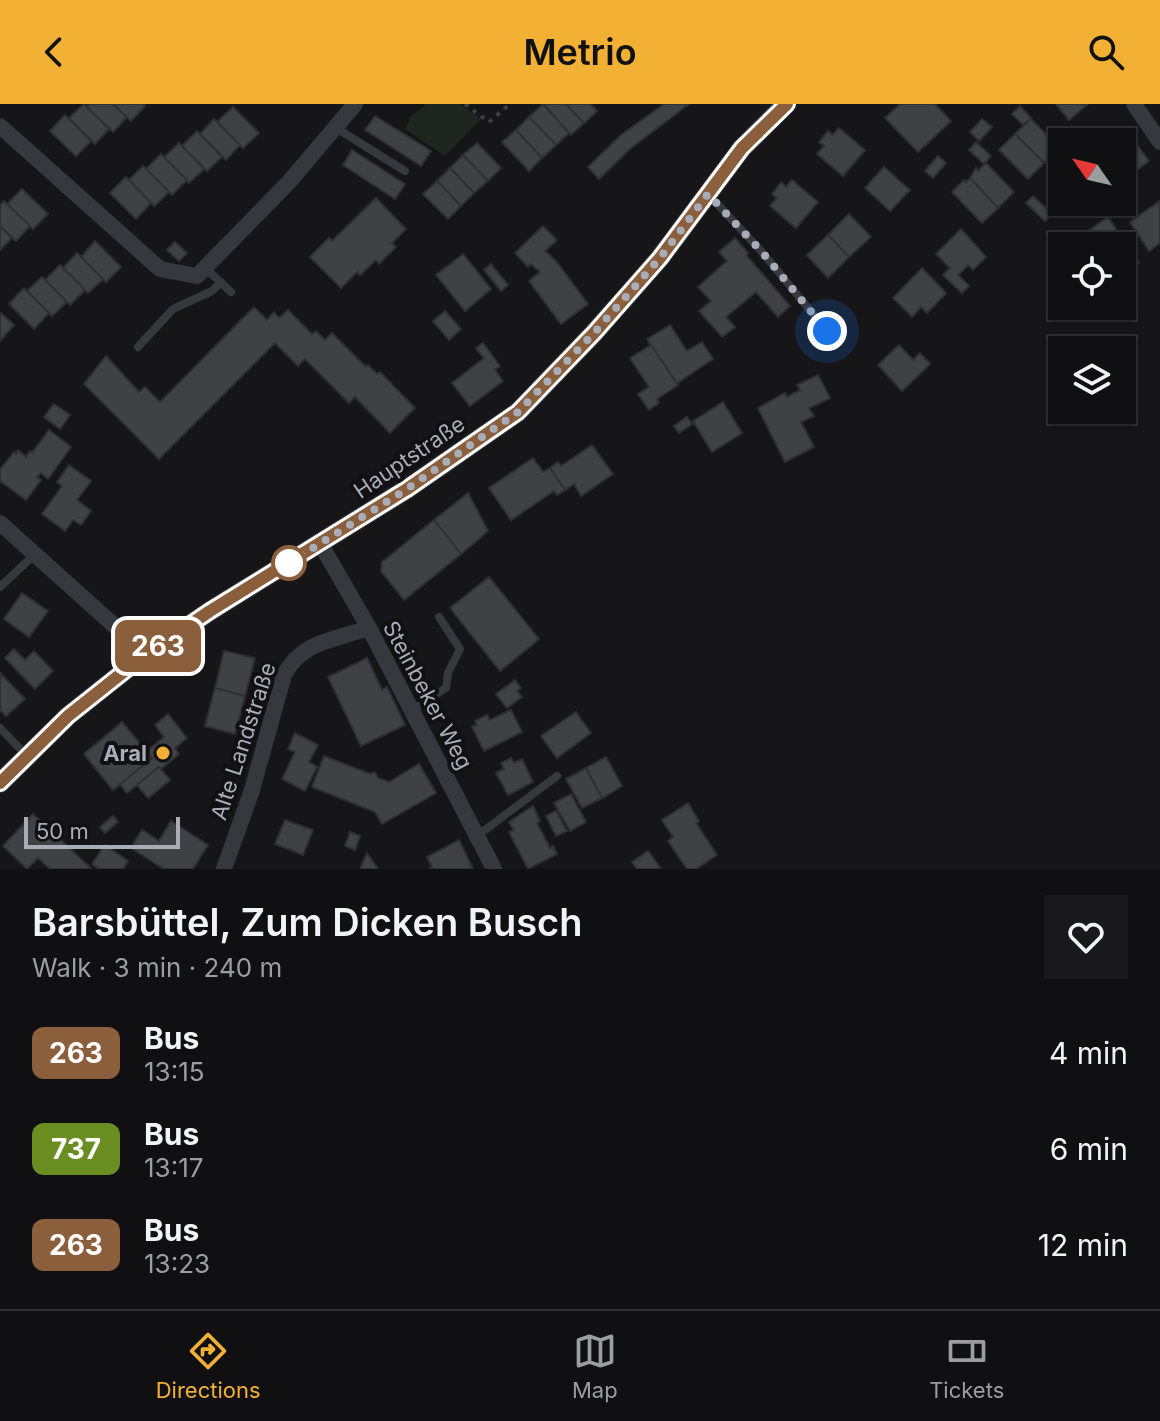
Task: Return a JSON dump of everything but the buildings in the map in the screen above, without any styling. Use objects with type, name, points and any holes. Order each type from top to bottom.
[{"type":"street","points":[[0,126],[160,269],[197,276],[289,182],[355,104]]},
{"type":"street","name":"Hauptstraße","points":[[0,783],[68,716],[141,658],[407,489],[518,412],[660,258],[742,148],[786,104]]},
{"type":"street","points":[[1134,104],[1160,142]]},
{"type":"street","points":[[0,523],[127,637],[141,658]]},
{"type":"street","name":"Steinbeker Weg","points":[[320,543],[369,628],[494,869]]},
{"type":"street","name":"Alte Landstraße","points":[[224,869],[252,790],[284,675],[293,659],[307,648],[369,628]]},
{"type":"lane","points":[[335,127],[405,171]]},
{"type":"lane","points":[[708,194],[762,252],[827,331]]},
{"type":"lane","points":[[205,267],[231,292]]},
{"type":"lane","points":[[138,347],[173,309],[212,291],[221,282]]},
{"type":"lane","points":[[0,587],[35,554]]},
{"type":"lane","points":[[411,710],[446,688],[448,673],[460,649],[439,617]]},
{"type":"lane","points":[[0,728],[28,756]]},
{"type":"lane","points":[[477,836],[557,776]]},
{"type":"path","points":[[465,104],[489,122],[510,104]]},
{"type":"shaded area","points":[[427,104],[460,104],[481,119],[445,156],[405,129],[411,116]]},
{"type":"bus line","name":"263","points":[[0,783],[68,716],[141,658],[210,611],[407,489],[518,412],[660,258],[742,148],[787,104]]},
{"type":"place","name":"Aral","points":[[163,753]]},
{"type":"route","points":[[289,563],[407,489],[518,412],[660,258],[708,194],[762,252],[827,331]]}]
